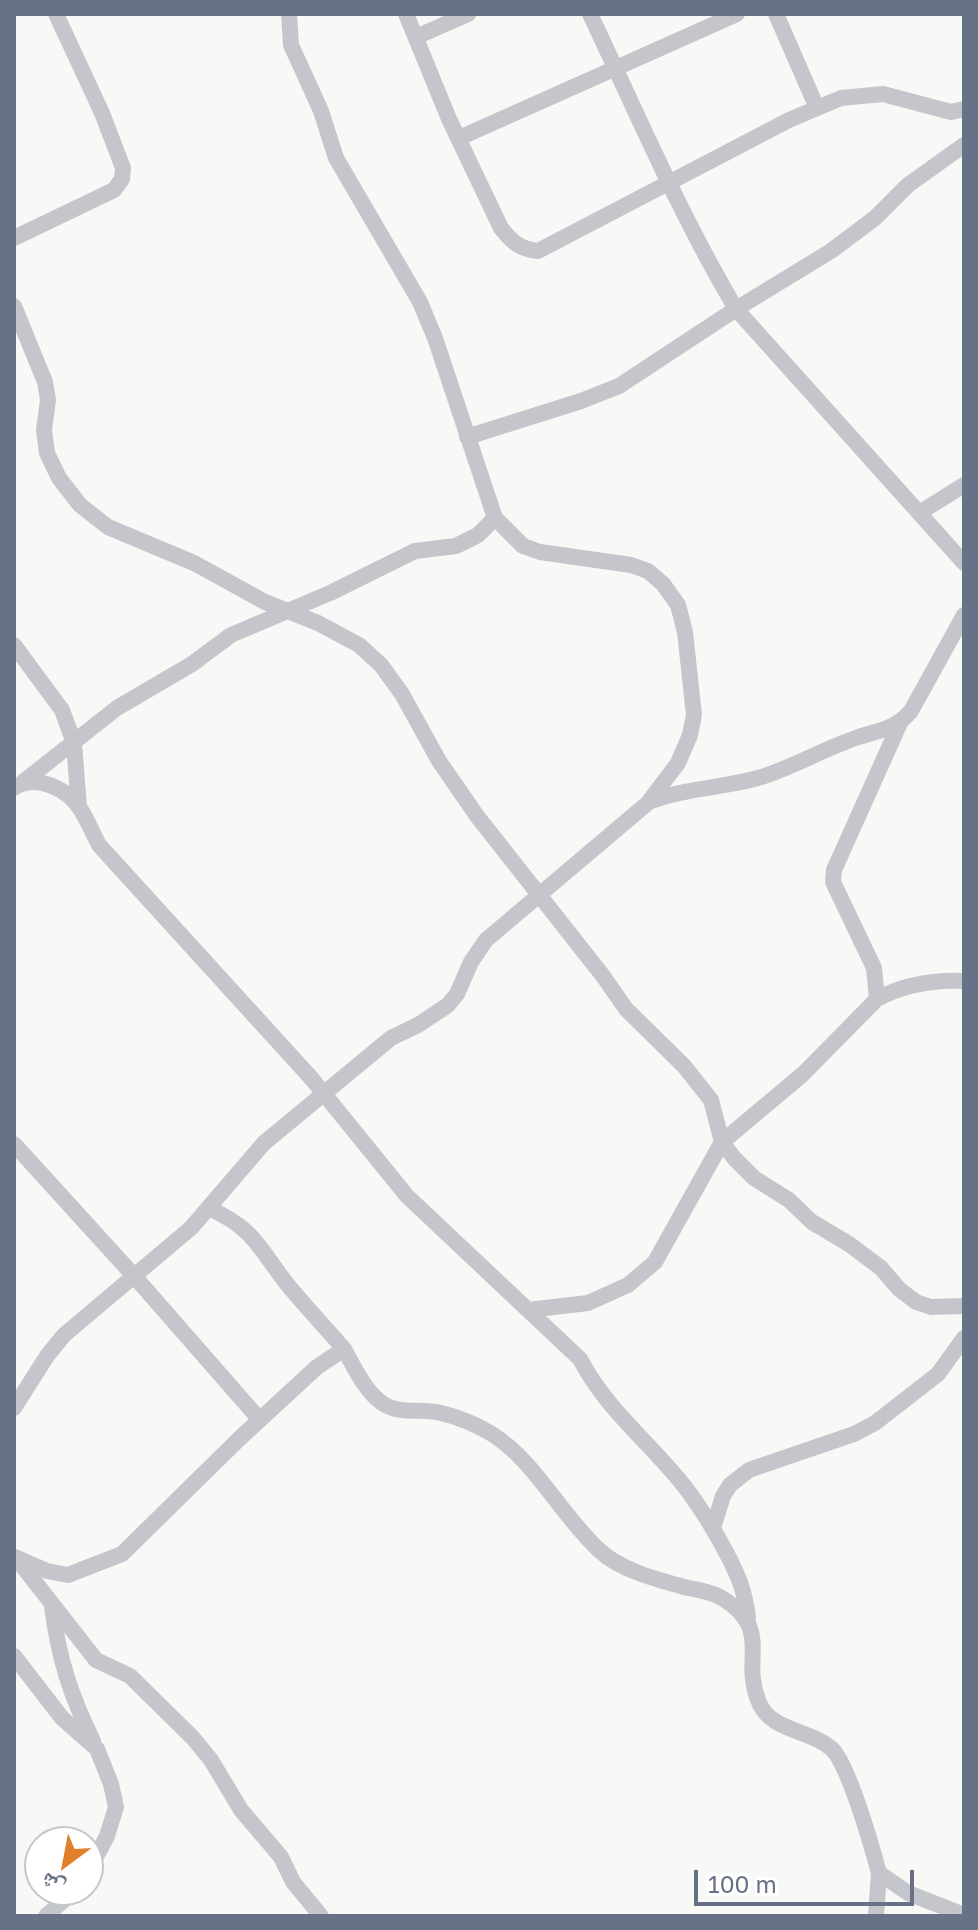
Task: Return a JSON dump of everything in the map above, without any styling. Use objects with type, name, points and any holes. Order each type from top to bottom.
[{"type":"street","points":[[14,238],[114,190],[122,179],[123,168],[102,113],[56,14]]},
{"type":"street","points":[[14,1408],[64,1335],[191,1228],[264,1143],[391,1038],[437,1015],[457,994],[471,962],[486,940],[649,802],[678,763],[690,735],[694,715],[685,632],[678,605],[663,584],[648,571],[631,565],[540,552],[523,546],[495,518],[435,338],[420,302],[336,158],[321,111],[291,45],[289,14]]},
{"type":"street","points":[[406,14],[501,228],[512,242],[523,249],[538,251],[669,182],[841,98],[883,94],[951,112],[964,109]]},
{"type":"street","points":[[416,37],[468,14]]},
{"type":"street","points":[[590,14],[669,182],[736,309],[964,563]]},
{"type":"street","points":[[459,138],[737,14]]},
{"type":"street","points":[[776,14],[817,108]]},
{"type":"street","points":[[467,437],[619,386],[831,251],[875,218],[908,185],[964,145]]},
{"type":"street","points":[[14,306],[45,382],[48,400],[44,430],[47,453],[59,478],[80,505],[108,527],[194,563],[265,602],[318,623],[359,645],[381,665],[402,694],[439,761],[477,816],[626,1009],[684,1066],[711,1100],[722,1142],[754,1178],[789,1200],[812,1222],[870,1260],[916,1302],[931,1307],[964,1306]]},
{"type":"street","points":[[919,513],[964,485]]},
{"type":"street","points":[[18,785],[117,708],[192,664],[231,635],[330,593],[415,551],[456,546],[478,535],[495,518]]},
{"type":"street","points":[[877,999],[874,968],[833,882],[834,870],[900,723],[911,711],[964,615]]},
{"type":"street","points":[[14,645],[62,710],[74,743],[79,807],[99,845],[324,1093],[407,1196],[580,1359],[609,1406],[684,1486],[713,1528],[746,1594],[753,1633],[753,1684],[758,1702],[776,1722],[834,1751],[842,1764],[879,1873],[876,1916]]},
{"type":"street","points":[[649,802],[671,793],[757,778],[900,723]]},
{"type":"street","points":[[18,785],[38,781],[54,787],[79,807]]},
{"type":"street","points":[[528,1310],[588,1303],[628,1285],[655,1262],[722,1142],[803,1074],[877,999],[923,984],[964,981]]},
{"type":"street","points":[[14,1144],[260,1420]]},
{"type":"street","points":[[208,1208],[231,1218],[252,1235],[287,1284],[344,1349],[363,1382],[380,1402],[393,1409],[440,1413],[491,1434],[520,1456],[600,1551],[639,1572],[721,1597],[748,1618]]},
{"type":"street","points":[[713,1528],[723,1496],[730,1485],[749,1470],[854,1434],[875,1423],[938,1374],[964,1338]]},
{"type":"street","points":[[14,1556],[47,1571],[68,1575],[122,1554],[317,1367],[344,1349]]},
{"type":"street","points":[[14,1556],[96,1660],[130,1676],[193,1738],[211,1760],[241,1810],[281,1857],[293,1882],[321,1916]]},
{"type":"street","points":[[52,1606],[57,1645],[71,1696],[111,1784],[116,1807],[104,1842]]},
{"type":"street","points":[[14,1656],[62,1718],[97,1749]]},
{"type":"street","points":[[879,1873],[908,1893],[964,1915]]}]
